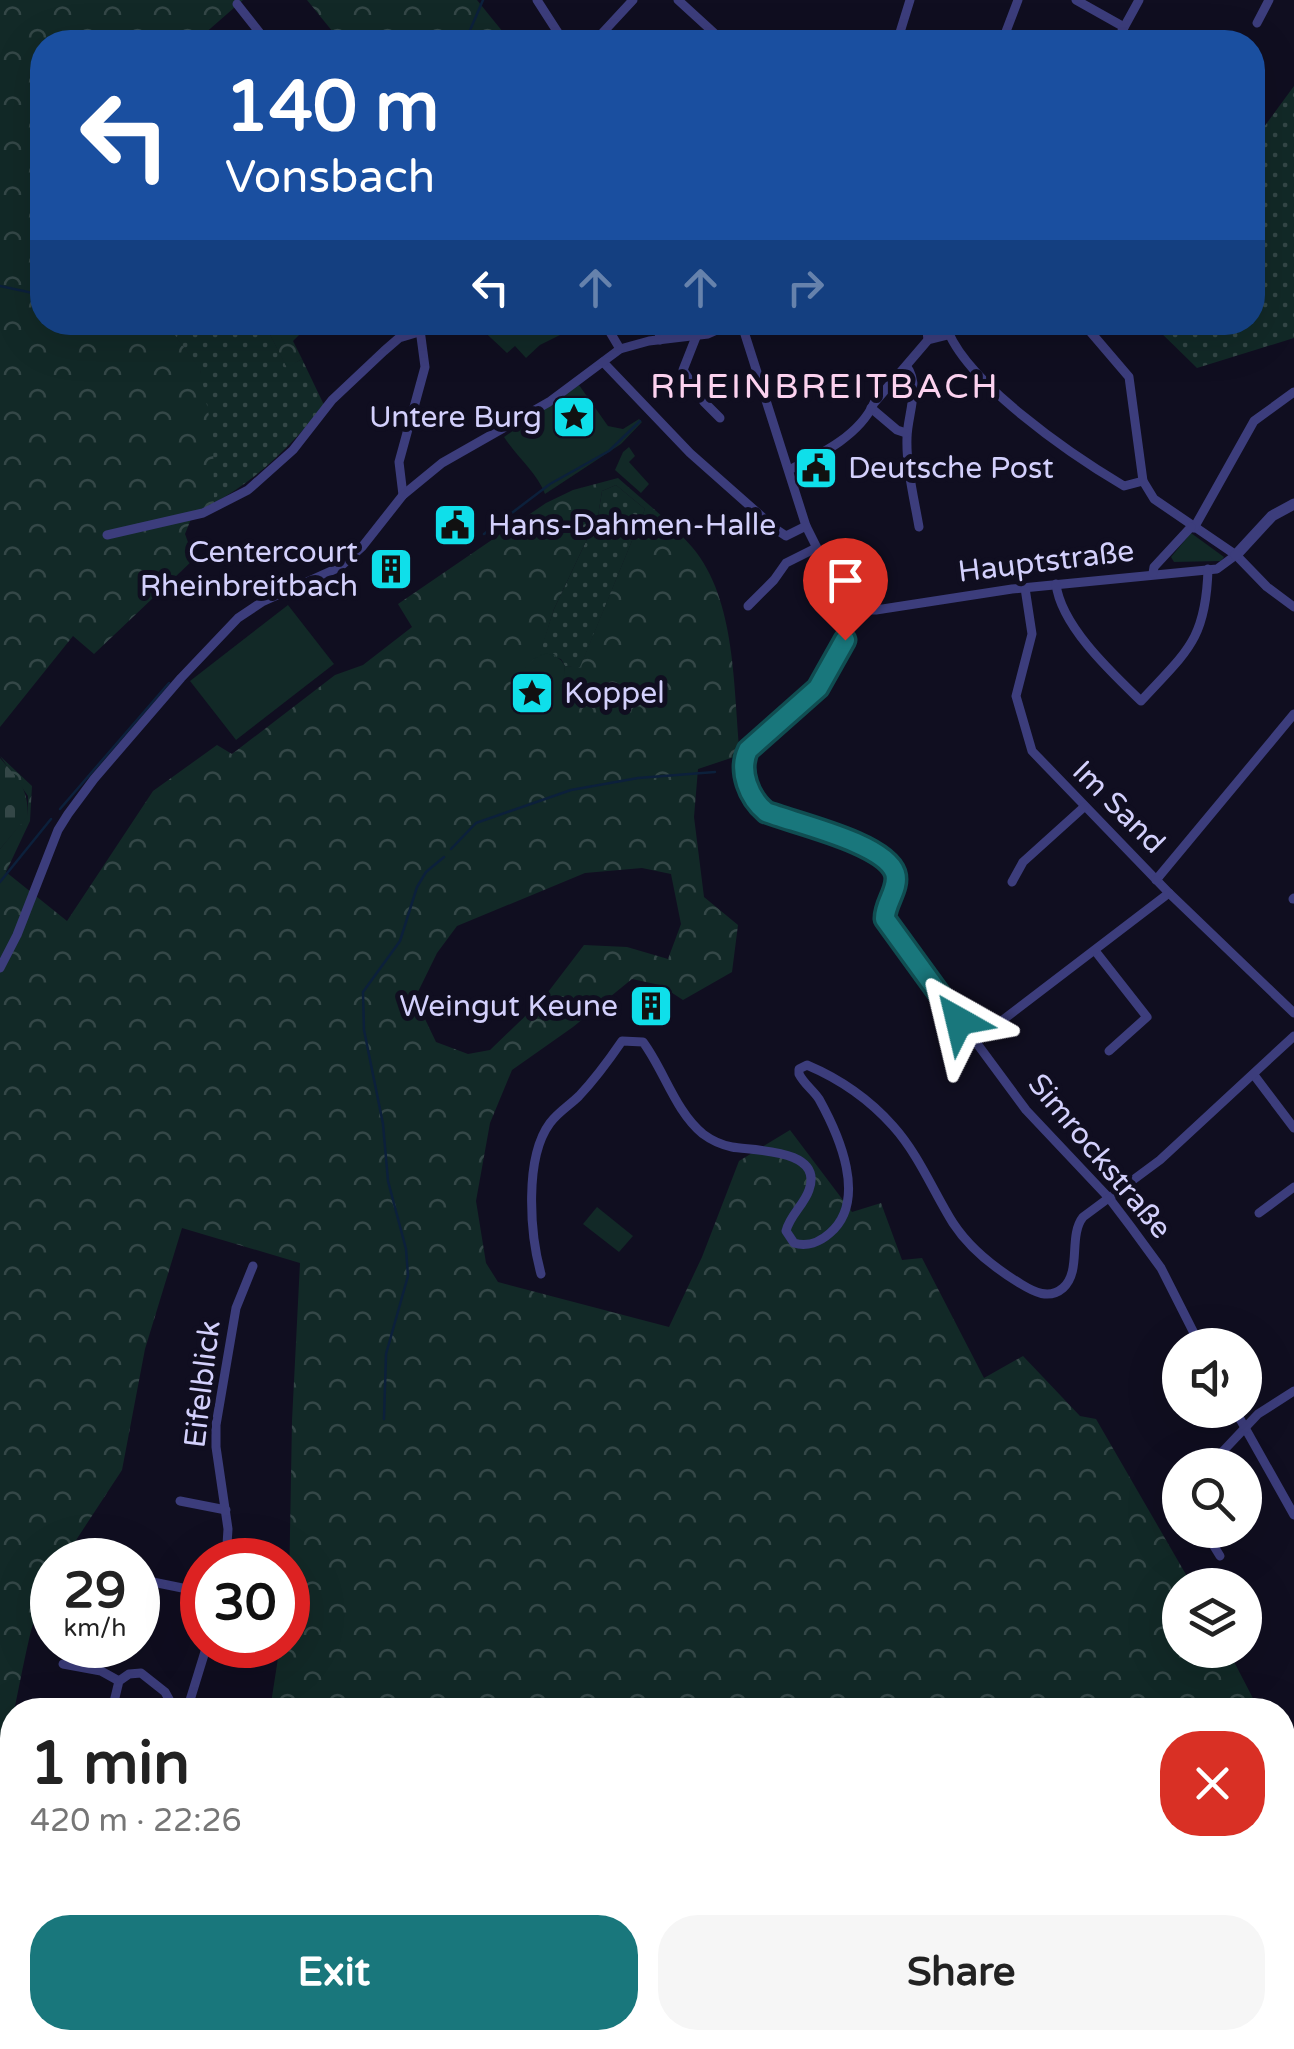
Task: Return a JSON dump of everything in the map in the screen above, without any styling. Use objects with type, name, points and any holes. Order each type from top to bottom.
[{"type":"street","points":[[537,0],[556,30]]},
{"type":"street","points":[[605,30],[633,0]]},
{"type":"street","points":[[678,0],[711,30]]},
{"type":"street","points":[[901,30],[910,0]]},
{"type":"street","points":[[1007,30],[1018,0]]},
{"type":"street","points":[[1076,0],[1124,27]]},
{"type":"street","points":[[1122,30],[1139,0]]},
{"type":"street","points":[[1257,23],[1268,0]]},
{"type":"street","points":[[237,4],[258,30]]},
{"type":"street","points":[[107,535],[203,512],[248,490],[293,450],[332,400],[404,335]]},
{"type":"street","points":[[403,494],[399,462],[403,438],[424,380],[420,335]]},
{"type":"street","points":[[612,335],[620,349]]},
{"type":"street","points":[[659,335],[660,340]]},
{"type":"street","points":[[0,968],[58,830],[94,779],[180,678],[238,618],[262,602],[340,567],[403,494],[442,463],[548,402],[620,349],[699,335]]},
{"type":"street","points":[[742,335],[806,526],[844,602],[858,610]]},
{"type":"street","points":[[927,335],[928,340]]},
{"type":"street","points":[[788,470],[854,433],[928,340],[948,335],[986,380],[1064,450],[1124,486],[1143,481]]},
{"type":"street","points":[[1093,335],[1129,377],[1143,481],[1154,500],[1236,555],[1294,608]]},
{"type":"street","points":[[696,336],[683,370],[720,418]]},
{"type":"street","points":[[603,362],[656,419],[777,530],[786,536],[806,526]]},
{"type":"street","points":[[906,367],[912,373],[906,433],[919,526]]},
{"type":"street","points":[[1153,573],[1154,567],[1192,527],[1254,421],[1294,392]]},
{"type":"street","points":[[871,408],[906,433]]},
{"type":"street","points":[[1236,555],[1272,516],[1294,504]]},
{"type":"street","points":[[748,606],[786,563],[816,548]]},
{"type":"street","name":"Hauptstraße","points":[[858,610],[1056,584],[1217,569],[1236,555]]},
{"type":"street","points":[[1056,584],[1061,607],[1092,650],[1141,702],[1196,636],[1202,623],[1208,568]]},
{"type":"street","name":"Im Sand","points":[[1025,588],[1032,634],[1016,706],[1032,751],[1156,880],[1294,1014]]},
{"type":"street","name":"Simrockstraße","points":[[858,610],[827,677],[748,750],[742,769],[755,802],[766,812],[879,856],[896,874],[885,919],[1026,1110],[1109,1198],[1161,1268],[1191,1328]]},
{"type":"street","points":[[1156,880],[1294,714]]},
{"type":"street","points":[[1012,882],[1024,862],[1084,807]]},
{"type":"street","points":[[974,1042],[1169,893]]},
{"type":"street","points":[[1096,952],[1147,1017],[1109,1052]]},
{"type":"street","points":[[542,1274],[533,1238],[532,1196],[542,1136],[552,1120],[600,1072],[622,1041],[643,1042],[699,1131],[729,1146],[782,1152],[807,1171],[811,1181],[809,1192],[786,1231],[789,1239],[808,1246],[830,1234],[845,1213],[849,1195],[843,1157],[826,1114],[799,1074],[799,1069],[806,1065],[850,1088],[882,1114],[912,1150],[963,1235],[998,1271],[1037,1294],[1050,1294],[1062,1289],[1069,1279],[1076,1226],[1083,1217],[1160,1160],[1294,1036]]},
{"type":"street","points":[[1254,1075],[1294,1128]]},
{"type":"street","points":[[1259,1212],[1294,1187]]},
{"type":"street","name":"Eifelblick","points":[[226,1538],[216,1425],[236,1308],[252,1266]]},
{"type":"street","points":[[1262,1414],[1294,1391]]},
{"type":"street","points":[[1225,1448],[1243,1428]]},
{"type":"street","points":[[1245,1428],[1294,1515]]},
{"type":"street","points":[[180,1500],[226,1510]]},
{"type":"street","points":[[1215,1548],[1220,1556]]},
{"type":"street","points":[[85,1668],[119,1681]]},
{"type":"street","points":[[191,1698],[200,1668]]},
{"type":"street","points":[[115,1698],[119,1681],[129,1674],[142,1674],[168,1698]]},
{"type":"green space","points":[[0,0],[243,0],[209,30],[30,30],[30,335],[175,335],[200,369],[213,437],[214,503],[193,514],[185,534],[194,559],[94,654],[73,636],[0,727]]},
{"type":"green space","points":[[307,0],[477,0],[501,30],[331,30]]},
{"type":"green space","points":[[1294,86],[1294,338],[1197,368],[1163,335],[1265,335],[1265,126]]},
{"type":"green space","points":[[175,335],[270,335],[287,367],[302,359],[324,405],[274,460],[214,503],[200,370]]},
{"type":"green space","points":[[270,335],[299,335],[293,341],[302,359],[287,368]]},
{"type":"green space","points":[[488,335],[560,335],[526,358],[515,346],[507,353]]},
{"type":"green space","points":[[579,385],[608,426],[623,429],[639,419],[642,422],[621,444],[545,494],[504,437]]},
{"type":"green space","points":[[629,447],[635,456],[629,462],[649,484],[641,493],[615,470]]},
{"type":"green space","points":[[618,478],[666,520],[707,568],[718,593],[730,646],[740,755],[698,769],[694,817],[704,897],[738,925],[732,972],[683,1000],[660,985],[632,979],[512,1070],[490,1123],[476,1201],[486,1263],[498,1282],[669,1327],[702,1257],[739,1161],[790,1130],[852,1212],[881,1203],[902,1260],[922,1258],[984,1378],[1023,1356],[1080,1416],[1096,1419],[1162,1533],[1162,1548],[1171,1548],[1182,1568],[1162,1568],[1162,1668],[1237,1668],[1253,1698],[272,1698],[276,1668],[310,1668],[310,1538],[290,1538],[300,1263],[182,1228],[145,1349],[122,1470],[77,1538],[30,1538],[30,1635],[17,1698],[0,1698],[0,849],[28,815],[28,796],[0,756],[32,786],[30,821],[6,872],[67,921],[153,791],[217,745],[232,754],[335,675],[363,665],[412,627],[398,604],[546,503],[573,490]],"holes":[[[616,485],[645,509],[580,667],[565,666],[554,654],[540,654],[554,609],[598,516],[602,491]],[[554,655],[565,666],[555,695],[528,712]],[[642,868],[671,874],[681,924],[668,959],[627,947],[584,945],[542,1000],[490,1050],[468,1054],[436,1042],[415,998],[437,953],[457,926],[585,873]]]},
{"type":"green space","points":[[616,485],[645,509],[580,668],[565,666],[561,659],[539,655],[554,609],[598,516],[602,491]]},
{"type":"green space","points":[[1191,533],[1224,557],[1221,561],[1174,562],[1171,557]]},
{"type":"green space","points":[[288,605],[334,664],[236,740],[190,681]]},
{"type":"green space","points":[[548,653],[565,666],[561,685],[546,704],[519,712],[516,694],[521,676],[531,661]]},
{"type":"green space","points":[[0,758],[24,790],[28,816],[0,849]]},
{"type":"green space","points":[[597,1207],[633,1236],[619,1252],[583,1224]]},
{"type":"waterway","points":[[470,30],[483,0]]},
{"type":"waterway","points":[[0,286],[30,292]]},
{"type":"waterway","points":[[484,534],[550,484],[609,451],[640,421]]},
{"type":"waterway","points":[[60,809],[169,683]]},
{"type":"waterway","points":[[451,849],[476,823],[571,790],[638,778],[715,772]]},
{"type":"waterway","points":[[0,882],[51,819]]},
{"type":"waterway","points":[[384,1419],[386,1354],[408,1276],[364,1030],[363,992],[400,941],[417,887],[426,872],[444,857]]},
{"type":"place","name":"Untere Burg","points":[[574,417]]},
{"type":"place","name":"Deutsche Post","points":[[816,468]]},
{"type":"place","name":"Hans-Dahmen-Halle","points":[[455,525]]},
{"type":"place","name":"Centercourt Rheinbreitbach","points":[[391,569]]},
{"type":"place","name":"Koppel","points":[[532,693]]},
{"type":"place","name":"Weingut Keune","points":[[651,1006]]},
{"type":"district","name":"RHEINBREITBACH","points":[[825,386]]},
{"type":"route","points":[[845,640],[827,677],[748,750],[742,769],[755,802],[766,812],[859,846],[890,866],[896,874],[885,919],[959,1021]]}]
